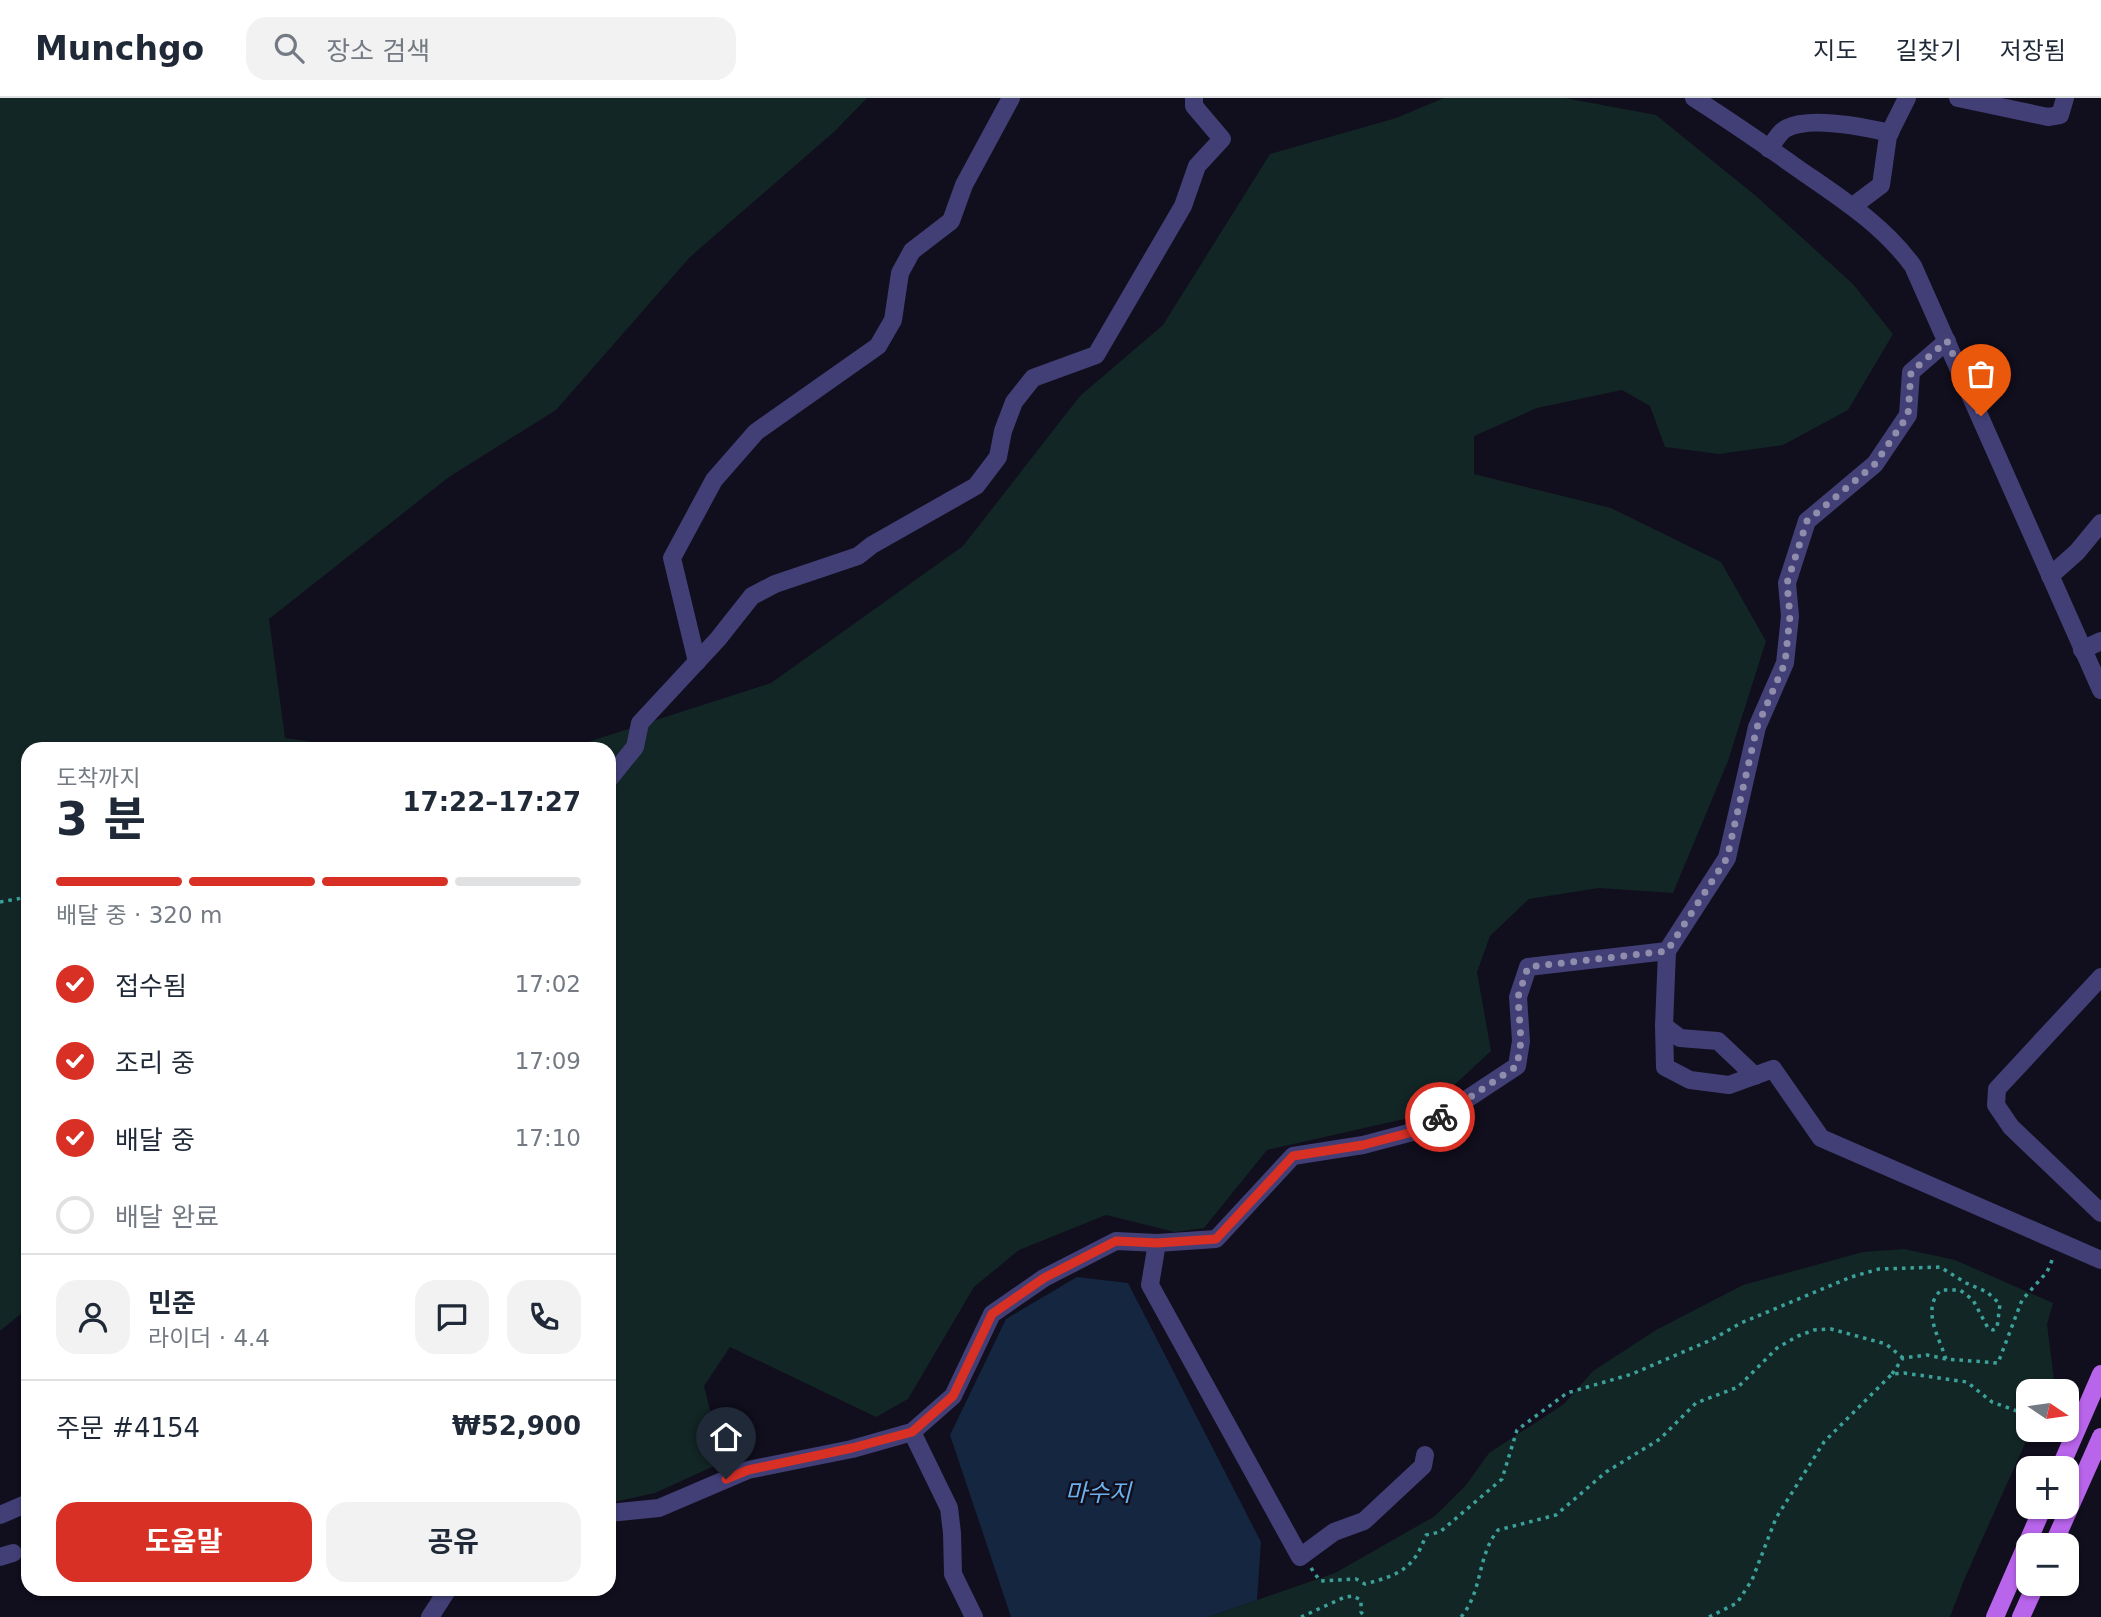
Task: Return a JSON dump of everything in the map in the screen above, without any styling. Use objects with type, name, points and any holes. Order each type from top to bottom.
[{"type":"main road","points":[[2065,1456],[2101,1374]]},
{"type":"main road","points":[[2058,1533],[2101,1437]]},
{"type":"main road","points":[[1995,1617],[2038,1519]]},
{"type":"main road","points":[[2021,1617],[2031,1596]]},
{"type":"street","points":[[697,662],[672,558],[714,480],[756,432],[878,346],[893,320],[900,273],[912,251],[951,220],[964,185],[1011,98]]},
{"type":"street","points":[[616,770],[635,747],[640,723],[697,662],[752,596],[775,584],[858,556],[872,545],[976,486],[998,457],[1003,431],[1014,402],[1033,379],[1096,355],[1183,206],[1197,166],[1222,139],[1194,106],[1194,98]]},
{"type":"street","points":[[1694,98],[1853,206],[1897,244],[1913,267],[2101,690]]},
{"type":"street","points":[[1853,206],[1881,185],[1890,133],[1907,98]]},
{"type":"street","points":[[1958,98],[2048,117],[2060,115],[2065,98]]},
{"type":"street","points":[[1769,149],[1784,128],[1792,126],[1824,123],[1852,125],[1890,133]]},
{"type":"street","points":[[1947,341],[1911,372],[1908,415],[1875,464],[1807,521],[1787,583],[1790,616],[1785,663],[1757,727],[1727,858],[1667,951],[1665,1068],[1690,1080],[1729,1085],[1773,1069],[1821,1138],[2101,1260]]},
{"type":"street","points":[[2049,576],[2077,552],[2101,523]]},
{"type":"street","points":[[2082,650],[2101,642]]},
{"type":"street","points":[[616,1512],[659,1508],[748,1470],[912,1432],[953,1396],[992,1314],[1044,1278],[1116,1241],[1157,1243],[1216,1239],[1293,1156],[1363,1145],[1420,1130],[1517,1066],[1521,1041],[1518,997],[1528,967],[1667,951]]},
{"type":"street","points":[[2101,977],[1997,1090],[1996,1105],[2011,1127],[2101,1213]]},
{"type":"street","points":[[1664,1026],[1679,1038],[1718,1041],[1755,1076]]},
{"type":"street","points":[[1157,1243],[1150,1285],[1300,1557],[1334,1532],[1364,1521],[1423,1466],[1425,1455]]},
{"type":"street","points":[[912,1432],[949,1508],[953,1574],[974,1617]]},
{"type":"street","points":[[0,1515],[21,1506]]},
{"type":"street","points":[[429,1617],[443,1596]]},
{"type":"path","points":[[0,902],[21,898]]},
{"type":"path","points":[[1461,1617],[1475,1596],[1484,1553],[1498,1530],[1556,1515],[1606,1472],[1660,1439],[1696,1404],[1727,1393],[1744,1382],[1777,1348],[1786,1343],[1814,1330],[1831,1329],[1886,1344],[1903,1358],[1927,1355],[1998,1363],[2022,1300],[2047,1272],[2057,1249],[2066,1244]]},
{"type":"path","points":[[1320,1581],[1356,1579],[1366,1584],[1404,1572],[1420,1553],[1426,1535],[1440,1532],[1502,1479],[1517,1430],[1567,1393],[1632,1374],[1711,1340],[1741,1323],[1851,1277],[1879,1269],[1940,1267],[1987,1292],[2000,1304],[1997,1328],[1993,1330],[1988,1328],[1973,1300],[1959,1290],[1941,1290],[1934,1297],[1930,1306],[1933,1322],[1946,1359]]},
{"type":"path","points":[[1710,1617],[1737,1603],[1756,1571],[1776,1518],[1824,1442],[1892,1374],[1903,1358]]},
{"type":"path","points":[[1892,1374],[1904,1373],[1967,1382],[1992,1402],[2016,1411]]},
{"type":"path","points":[[1301,1617],[1353,1596],[1361,1600],[1361,1612],[1365,1617]]},
{"type":"green space","points":[[0,98],[867,98],[835,131],[690,257],[556,410],[449,477],[269,619],[285,738],[313,742],[21,742],[21,1314],[0,1331]]},
{"type":"green space","points":[[1444,98],[1565,98],[1656,115],[1756,196],[1853,284],[1893,334],[1848,410],[1783,445],[1719,454],[1665,447],[1650,406],[1622,390],[1537,408],[1474,436],[1474,474],[1611,508],[1721,562],[1766,641],[1728,761],[1673,893],[1599,888],[1529,899],[1490,936],[1477,972],[1491,1051],[1422,1115],[1267,1150],[1204,1228],[1175,1232],[1106,1215],[1019,1250],[974,1287],[908,1399],[876,1417],[730,1347],[704,1386],[723,1462],[655,1493],[616,1501],[616,742],[588,742],[771,683],[963,546],[1080,396],[1163,325],[1270,154],[1396,118]]},
{"type":"green space","points":[[1904,1249],[1955,1260],[2053,1303],[2047,1324],[2054,1379],[2016,1379],[2016,1442],[2026,1442],[2019,1456],[2016,1456],[2016,1464],[1950,1617],[1208,1617],[1335,1573],[1435,1516],[1466,1485],[1489,1453],[1564,1404],[1593,1371],[1656,1330],[1743,1285],[1863,1252]]},
{"type":"water","name":"마수지","points":[[1077,1277],[1128,1283],[1261,1542],[1257,1600],[1208,1617],[1011,1617],[950,1435],[1006,1319]]},
{"type":"way so far","points":[[1440,1117],[1517,1066],[1521,1041],[1518,997],[1528,967],[1667,951],[1727,858],[1757,727],[1785,663],[1790,616],[1787,583],[1807,521],[1875,464],[1908,415],[1911,372],[1947,341],[1981,416]]},
{"type":"route","points":[[726,1479],[748,1470],[912,1432],[953,1396],[992,1314],[1044,1278],[1116,1241],[1157,1243],[1216,1239],[1293,1156],[1363,1145],[1420,1130],[1440,1117]]}]
